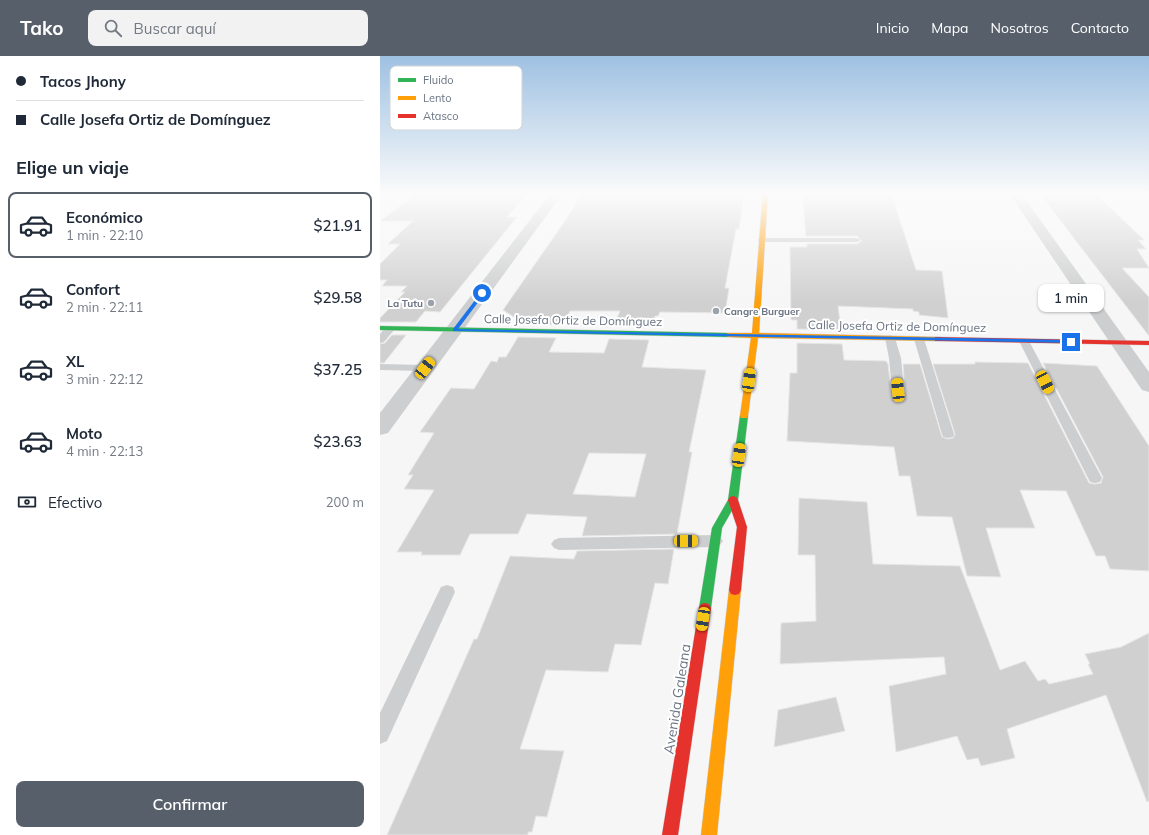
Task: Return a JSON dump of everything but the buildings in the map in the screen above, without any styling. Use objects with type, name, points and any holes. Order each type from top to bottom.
[{"type":"street","points":[[380,428],[530,229]]},
{"type":"street","name":"Avenida Galeana","points":[[670,835],[717,528],[733,500],[755,335],[763,229]]},
{"type":"street","points":[[1040,229],[1149,386]]},
{"type":"street","name":"Calle Josefa Ortiz de Domínguez","points":[[385,328],[1149,343]]},
{"type":"street","name":"Avenida Galeana","points":[[709,835],[742,527],[733,500]]},
{"type":"lane","points":[[762,240],[857,240]]},
{"type":"lane","points":[[380,340],[385,328]]},
{"type":"lane","points":[[890,338],[895,358],[898,390]]},
{"type":"lane","points":[[919,338],[948,434]]},
{"type":"lane","points":[[1024,341],[1095,478]]},
{"type":"lane","points":[[380,367],[425,368]]},
{"type":"lane","points":[[559,544],[715,541]]},
{"type":"lane","points":[[380,734],[447,592]]},
{"type":"traffic: fast","points":[[380,328],[728,335]]},
{"type":"traffic: fast","points":[[705,608],[717,528],[733,500],[744,416]]},
{"type":"traffic: slow","points":[[744,416],[755,335],[763,229]]},
{"type":"traffic: slow","points":[[728,335],[938,339]]},
{"type":"traffic: slow","points":[[709,835],[735,590]]},
{"type":"traffic: jam","points":[[938,339],[1149,343]]},
{"type":"traffic: jam","points":[[733,500],[742,527],[735,590]]},
{"type":"traffic: jam","points":[[670,835],[705,608]]},
{"type":"place","name":"La Tutu","points":[[431,303]]},
{"type":"place","name":"Cangre Burguer","points":[[716,311]]},
{"type":"route","points":[[482,293],[454,330],[1071,342]]}]
